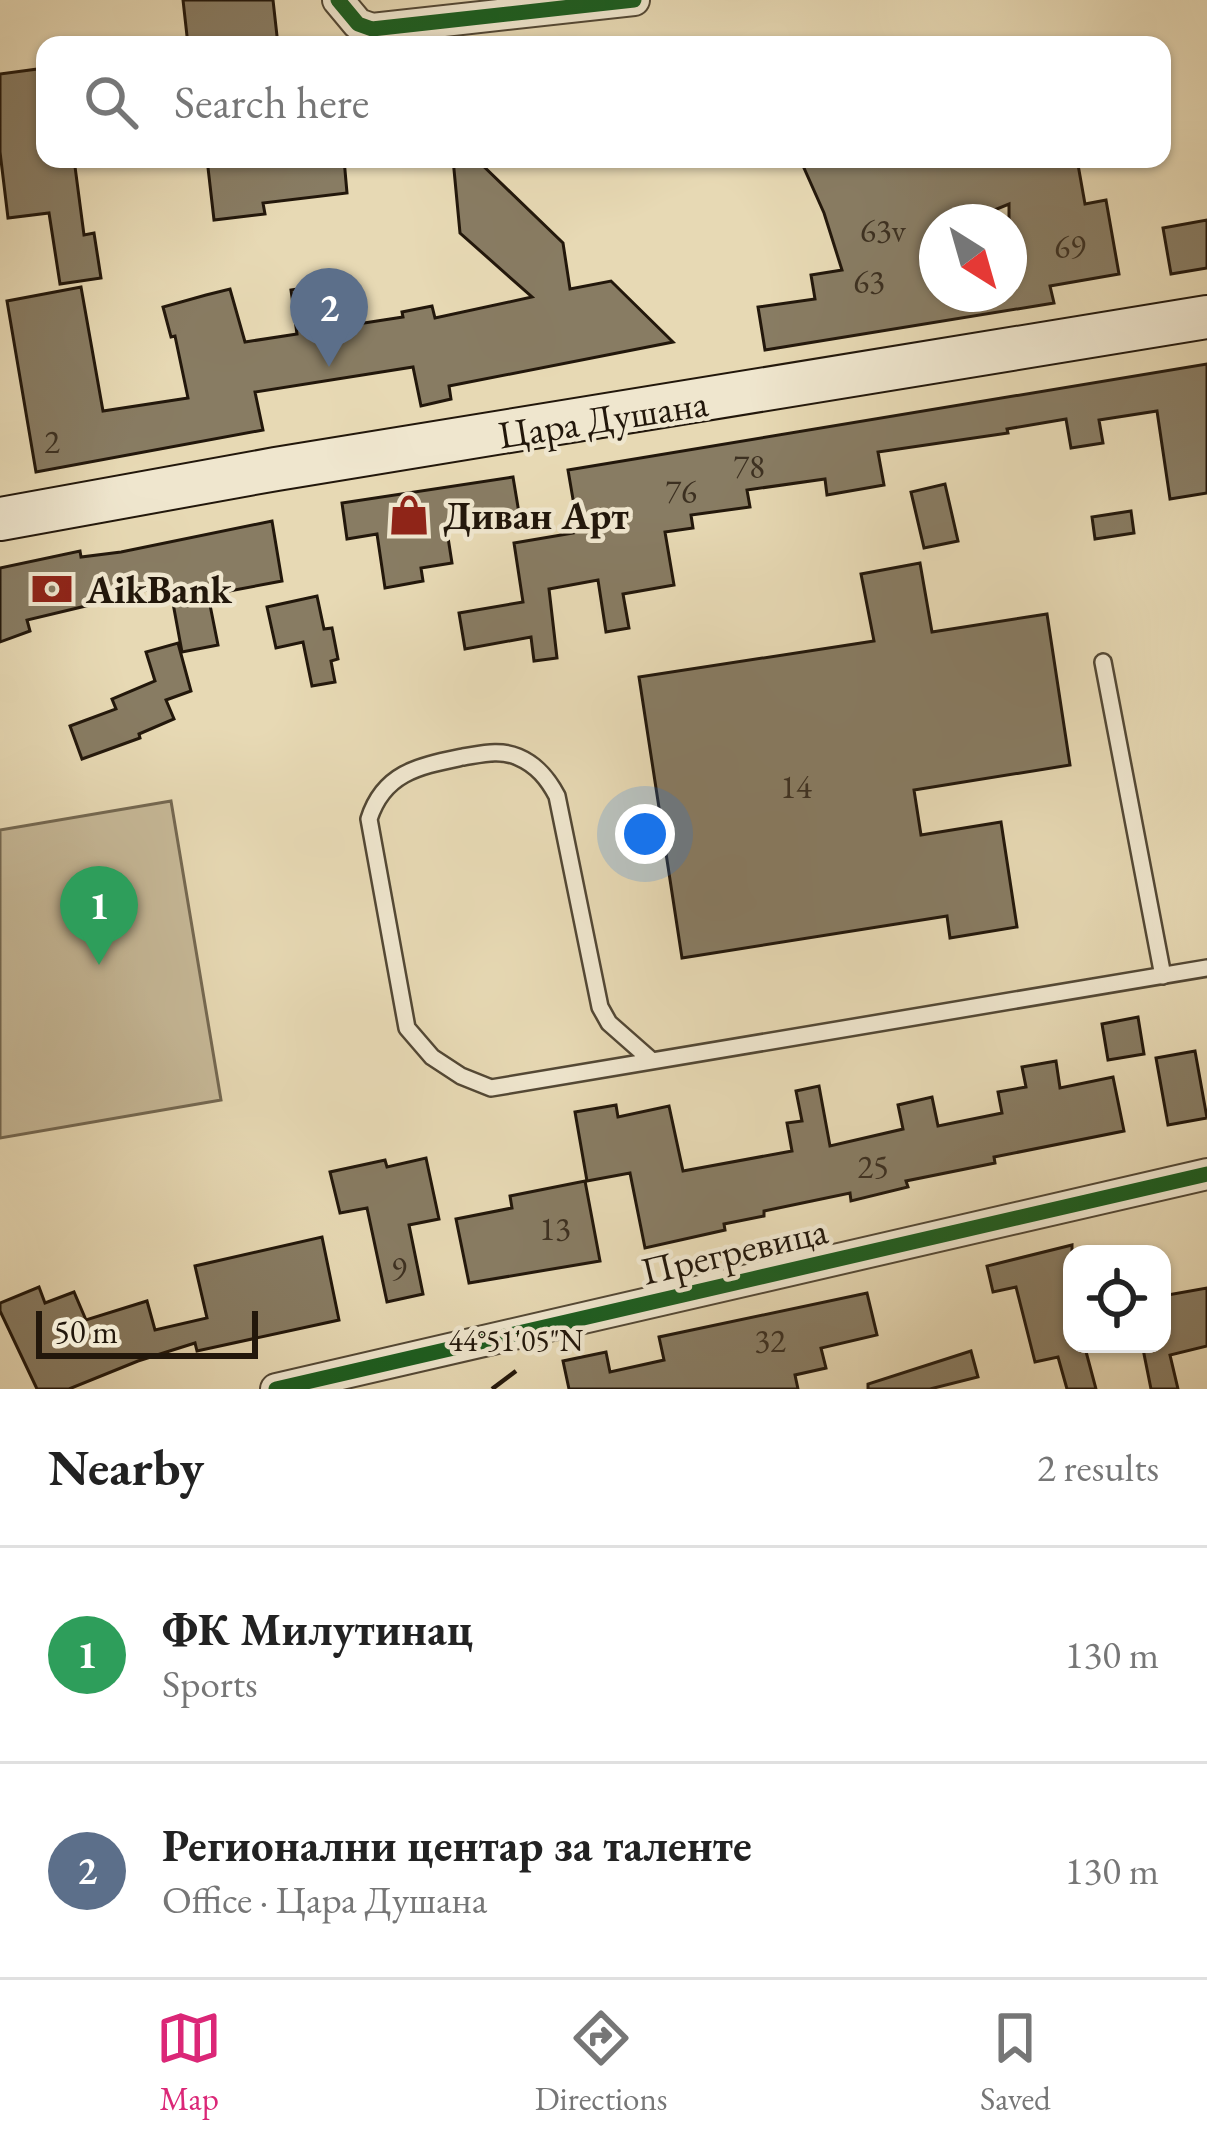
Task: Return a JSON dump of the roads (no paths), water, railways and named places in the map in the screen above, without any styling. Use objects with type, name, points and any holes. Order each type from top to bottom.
[{"type":"main road","name":"Цара Душана","points":[[0,519],[1207,317]]},
{"type":"street","points":[[338,0],[358,24],[372,29],[634,0]]},
{"type":"street","name":"Прегревица","points":[[276,1389],[1207,1174]]},
{"type":"lane","points":[[1103,662],[1163,976]]},
{"type":"lane","points":[[651,1060],[609,1023],[600,1007],[557,796],[548,780],[534,765],[493,752],[412,767],[395,778],[374,803],[369,819],[407,1028],[461,1076],[491,1088],[1207,968]]},
{"type":"place","name":"Регионални центар за таленте","points":[[329,367]]},
{"type":"place","name":"Диван Арт","points":[[409,515]]},
{"type":"place","name":"AikBank","points":[[52,589]]},
{"type":"place","name":"ФК Милутинац","points":[[99,965]]}]
